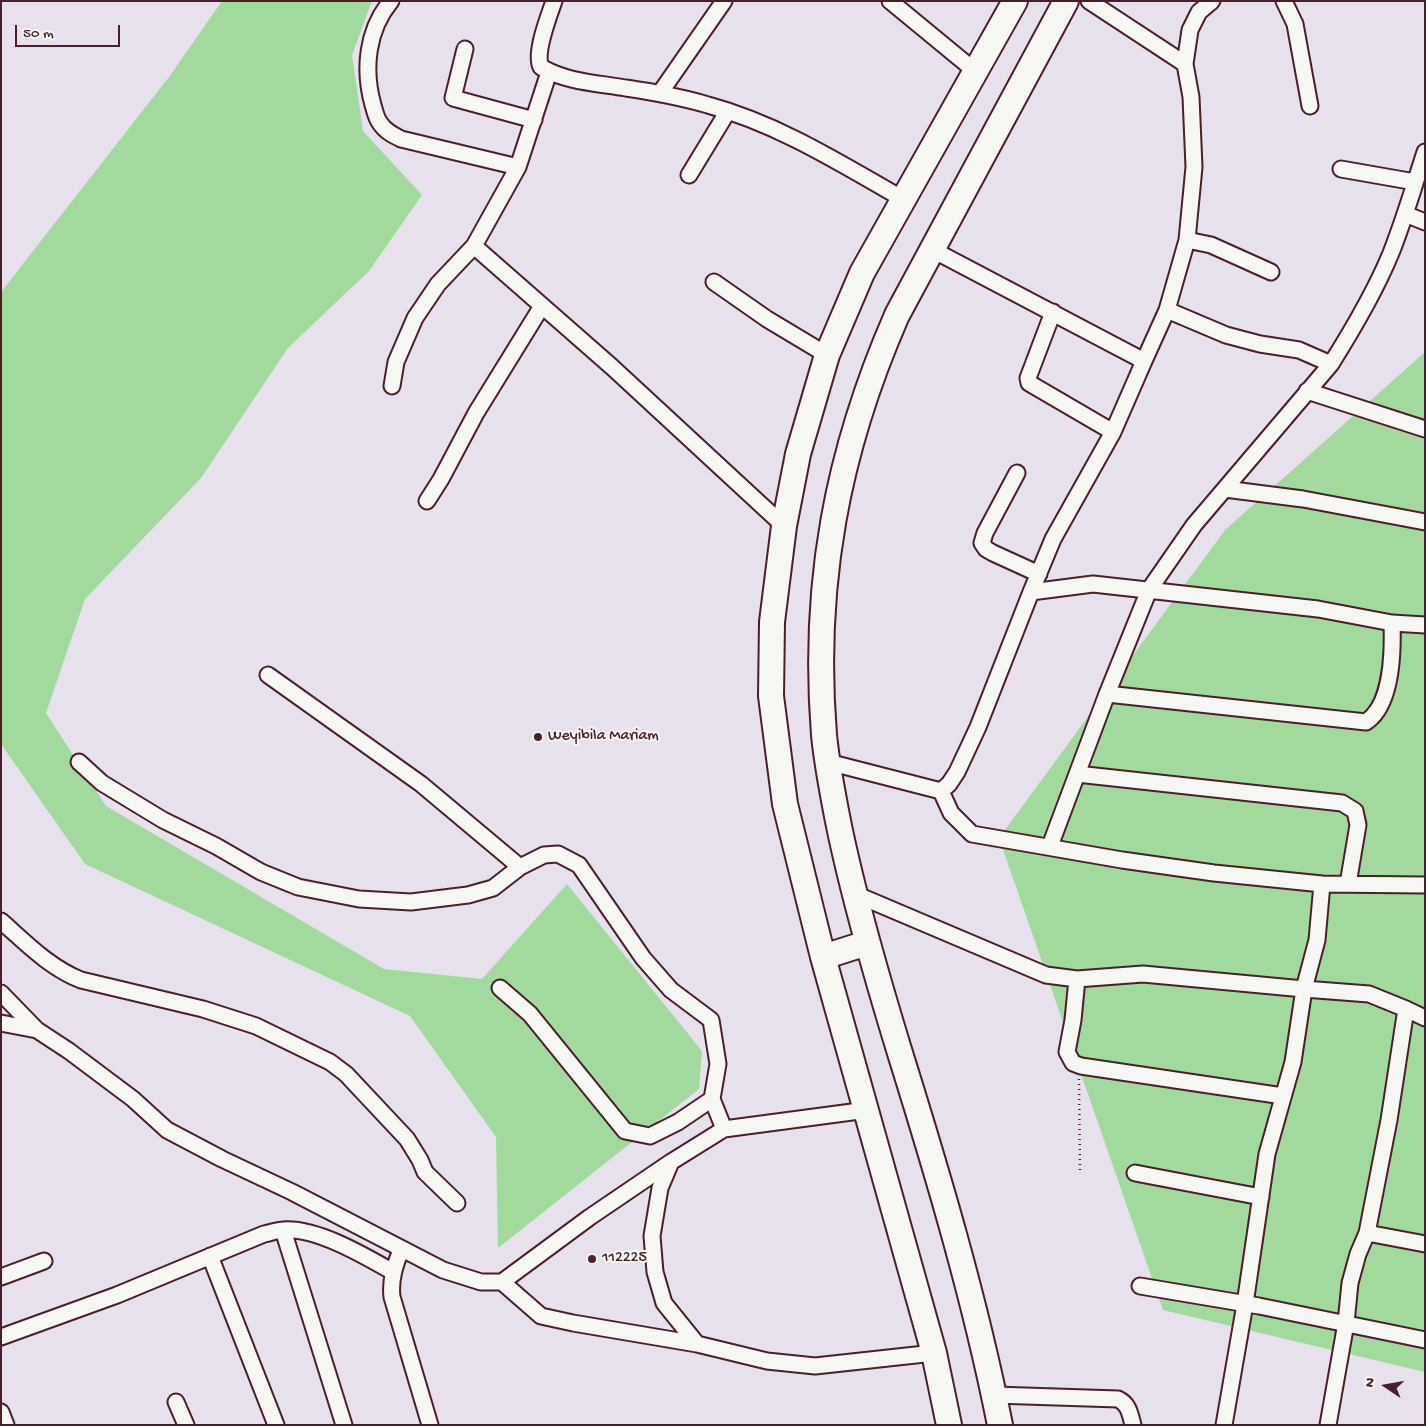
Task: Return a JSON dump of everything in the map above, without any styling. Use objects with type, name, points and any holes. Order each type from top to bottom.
[{"type":"main road","points":[[949,1425],[934,1353],[823,958],[785,804],[771,696],[772,622],[784,526],[798,454],[827,356],[862,273],[1015,1]]},
{"type":"main road","points":[[1000,1425],[985,1351],[923,1129],[867,943],[855,894],[833,797],[824,738],[820,651],[828,552],[840,481],[861,406],[882,349],[897,315],[933,250],[1061,3]]},
{"type":"main road","points":[[823,958],[867,943]]},
{"type":"street","points":[[391,1],[382,12],[370,41],[368,57],[369,91],[378,122],[387,131],[402,139],[518,167]]},
{"type":"street","points":[[554,1],[541,44],[538,62],[541,68],[566,78],[660,93],[752,118],[817,149],[903,199]]},
{"type":"street","points":[[660,93],[724,1]]},
{"type":"street","points":[[1089,1],[1185,64]]},
{"type":"street","points":[[941,791],[949,784],[957,772],[978,727],[1030,592],[1053,539],[1113,432],[1167,310],[1187,240],[1194,167],[1191,98],[1185,64],[1190,30],[1199,12],[1212,1]]},
{"type":"street","points":[[1284,1],[1295,24],[1310,106]]},
{"type":"street","points":[[899,4],[975,71]]},
{"type":"street","points":[[465,49],[453,98],[534,120]]},
{"type":"street","points":[[392,386],[396,362],[415,318],[438,284],[474,246],[518,167],[550,72]]},
{"type":"street","points":[[689,175],[728,111]]},
{"type":"street","points":[[1050,846],[1107,694],[1149,590],[1194,526],[1331,364],[1356,325],[1390,254],[1425,152]]},
{"type":"street","points":[[1341,169],[1415,182]]},
{"type":"street","points":[[1405,214],[1425,222]]},
{"type":"street","points":[[1187,240],[1211,245],[1271,272]]},
{"type":"street","points":[[474,246],[612,367],[784,526]]},
{"type":"street","points":[[933,250],[1144,360]]},
{"type":"street","points":[[714,282],[767,319],[827,356]]},
{"type":"street","points":[[427,501],[441,480],[486,398],[542,306]]},
{"type":"street","points":[[1167,310],[1226,335],[1260,344],[1299,350],[1331,364]]},
{"type":"street","points":[[1054,312],[1028,378],[1028,383],[1113,432]]},
{"type":"street","points":[[1307,391],[1425,429]]},
{"type":"street","points":[[1017,473],[982,542],[993,553],[1039,574]]},
{"type":"street","points":[[1225,489],[1303,498],[1425,522]]},
{"type":"street","points":[[1030,592],[1093,584],[1318,609],[1392,623],[1425,625]]},
{"type":"street","points":[[1107,694],[1366,722],[1373,717],[1385,694],[1393,652],[1392,623]]},
{"type":"street","points":[[268,675],[421,784],[520,867]]},
{"type":"street","points":[[79,762],[102,783],[163,820],[216,846],[261,872],[298,887],[359,899],[412,902],[468,895],[493,888],[520,867],[544,854],[558,854],[579,865],[643,958],[671,990],[711,1020],[718,1064],[712,1099],[724,1129]]},
{"type":"street","points":[[828,762],[941,791]]},
{"type":"street","points":[[1077,774],[1342,803],[1355,811],[1358,825],[1348,884]]},
{"type":"street","points":[[941,791],[950,813],[972,834],[1168,867],[1322,884],[1425,885]]},
{"type":"street","points":[[1224,1425],[1245,1304],[1267,1154],[1293,1062],[1304,989],[1317,940],[1322,884]]},
{"type":"street","points":[[855,894],[1046,975],[1077,979],[1143,974],[1369,994],[1425,1018]]},
{"type":"street","points":[[1,921],[45,959],[81,980],[203,1009],[256,1026],[330,1062],[346,1074],[407,1139],[425,1172],[457,1204]]},
{"type":"street","points":[[1077,979],[1073,1020],[1067,1052],[1073,1063],[1081,1066],[1283,1096]]},
{"type":"street","points":[[500,988],[530,1014],[625,1131],[650,1136],[678,1122],[712,1099]]},
{"type":"street","points":[[1,993],[37,1030],[69,1051],[133,1099],[167,1130],[222,1159],[292,1192],[400,1250],[443,1270],[481,1282],[502,1282],[590,1216],[670,1162],[724,1129],[866,1110]]},
{"type":"street","points":[[1328,1425],[1346,1323],[1350,1283],[1358,1254],[1367,1233],[1389,1120],[1406,1009]]},
{"type":"street","points":[[1,1023],[37,1030]]},
{"type":"street","points":[[670,1162],[660,1188],[652,1236],[655,1272],[664,1303],[697,1344]]},
{"type":"street","points":[[1135,1173],[1261,1197]]},
{"type":"street","points":[[1,1337],[117,1295],[264,1234],[283,1230],[305,1232],[351,1248],[393,1272]]},
{"type":"street","points":[[283,1230],[344,1425]]},
{"type":"street","points":[[1367,1233],[1425,1244]]},
{"type":"street","points":[[400,1250],[393,1272],[392,1297],[430,1425]]},
{"type":"street","points":[[210,1256],[276,1425]]},
{"type":"street","points":[[1,1277],[44,1261]]},
{"type":"street","points":[[502,1282],[541,1316],[573,1324],[697,1344],[767,1361],[815,1366],[934,1353]]},
{"type":"street","points":[[1140,1286],[1346,1323],[1425,1340]]},
{"type":"street","points":[[994,1396],[1118,1399],[1128,1406],[1133,1425]]},
{"type":"street","points":[[176,1402],[186,1425]]},
{"type":"street","points":[[1,1412],[6,1425]]},
{"type":"path","points":[[1080,1170],[1079,1087],[1081,1066]]},
{"type":"green space","points":[[222,1],[372,1],[352,55],[363,131],[422,195],[369,271],[288,348],[201,478],[85,599],[46,713],[106,806],[384,969],[482,979],[567,884],[702,1051],[699,1089],[498,1248],[496,1137],[410,1016],[85,864],[1,744],[1,292],[169,77]]},
{"type":"green space","points":[[1425,352],[1425,1372],[1163,1310],[999,838],[1225,530]]},
{"type":"place","name":"Weyibila Mariam","points":[[538,737]]},
{"type":"place","name":"112225","points":[[592,1259]]}]
